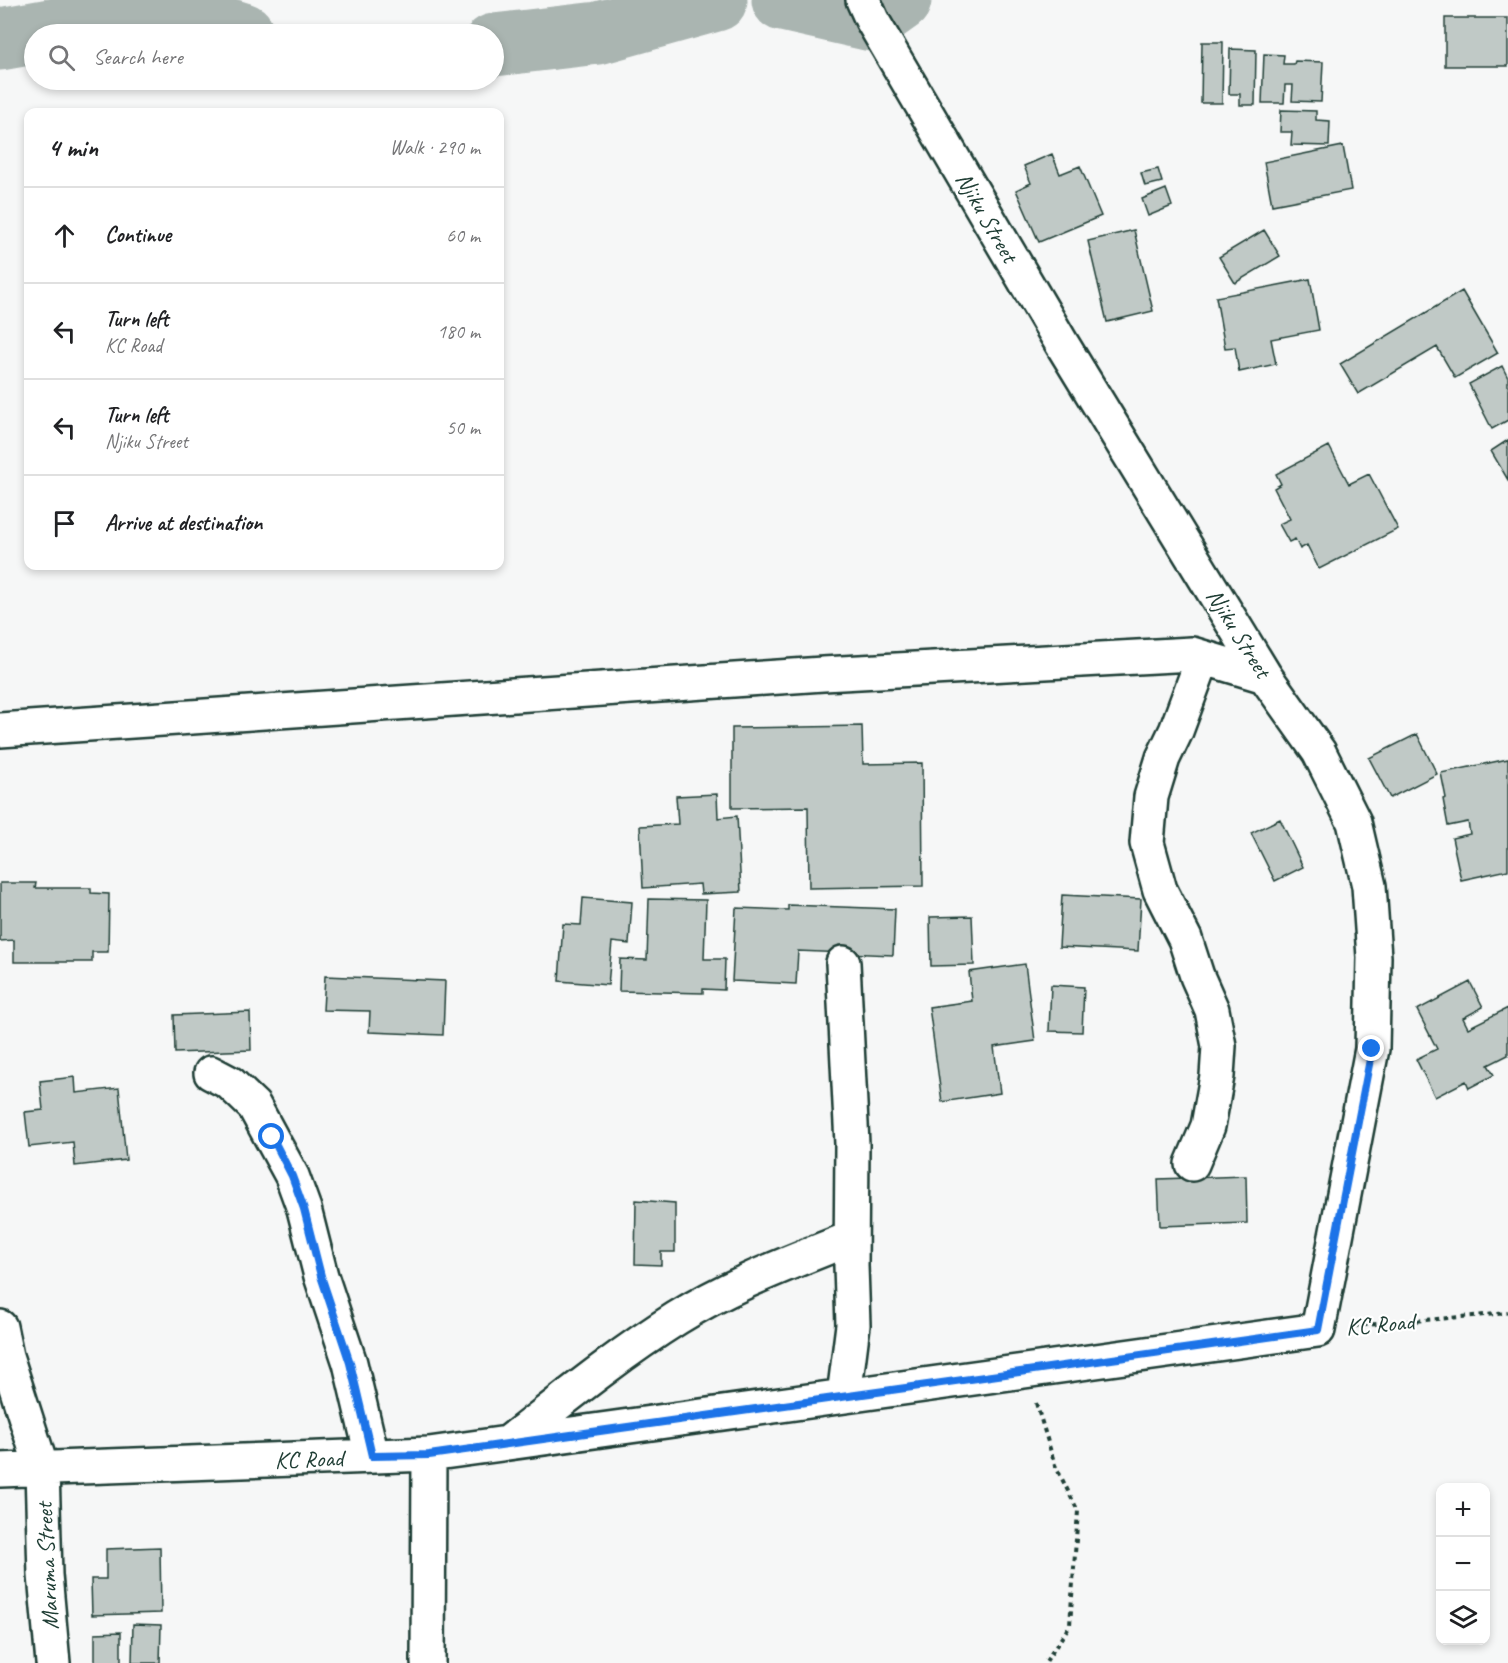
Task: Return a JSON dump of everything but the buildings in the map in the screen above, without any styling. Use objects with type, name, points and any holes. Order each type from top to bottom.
[{"type":"street","name":"Njiku Street","points":[[863,0],[872,20],[1062,344],[1265,676],[1318,752],[1354,822],[1369,886],[1374,957],[1372,1049],[1318,1330]]},
{"type":"street","points":[[0,730],[823,674],[1192,654],[1265,676]]},
{"type":"street","points":[[1192,1164],[1208,1126],[1217,1076],[1219,1046],[1212,1010],[1197,976],[1185,939],[1160,890],[1147,843],[1151,797],[1163,758],[1176,731],[1203,658]]},
{"type":"street","points":[[843,963],[852,1144],[853,1325],[844,1396]]},
{"type":"street","points":[[211,1073],[230,1083],[254,1106],[292,1176],[304,1209],[321,1276],[350,1363],[372,1456]]},
{"type":"street","points":[[508,1443],[610,1363],[678,1317],[732,1288],[851,1238]]},
{"type":"street","name":"Maruma Street","points":[[0,1327],[6,1356],[42,1469],[45,1575],[53,1663]]},
{"type":"street","name":"KC Road","points":[[0,1470],[429,1455],[1318,1330]]},
{"type":"street","points":[[428,1663],[429,1455]]},
{"type":"path","name":"KC Road","points":[[1318,1330],[1508,1313]]},
{"type":"path","points":[[1026,1370],[1055,1465],[1078,1511],[1070,1625],[1045,1663]]},
{"type":"waterway","points":[[504,44],[598,33],[716,0]]},
{"type":"waterway","points":[[783,0],[872,20],[900,0]]},
{"type":"waterway","points":[[84,24],[112,19],[185,16],[211,24]]},
{"type":"waterway","points":[[0,39],[24,35]]},
{"type":"route","points":[[272,1137],[292,1176],[304,1209],[321,1276],[350,1363],[372,1456],[429,1455],[1318,1330],[1372,1049]]}]
